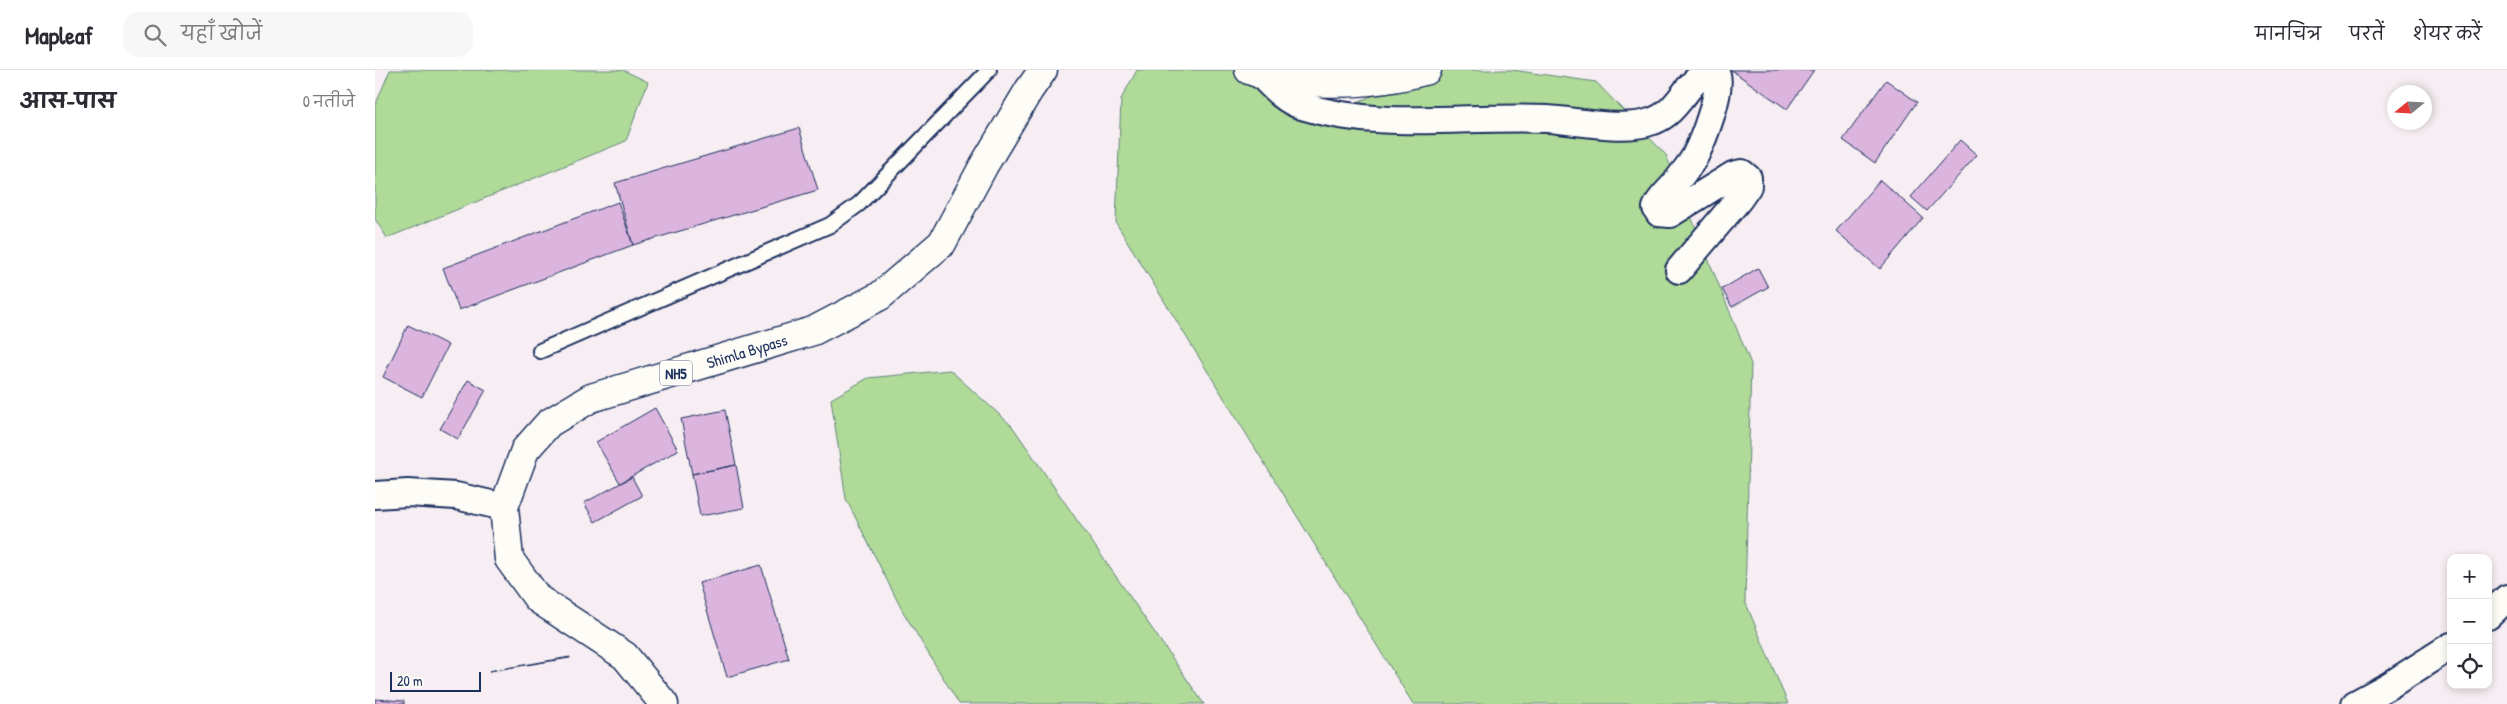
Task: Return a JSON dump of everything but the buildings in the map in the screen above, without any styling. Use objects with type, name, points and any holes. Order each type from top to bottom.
[{"type":"highway","name":"Shimla Bypass","points":[[664,704],[625,656],[539,599],[509,559],[504,507],[525,450],[549,423],[591,398],[813,331],[880,296],[942,243],[984,165],[1043,70]]},
{"type":"highway","points":[[1255,72],[1332,84],[1402,77],[1427,70]]},
{"type":"street","points":[[1255,72],[1277,92],[1301,106],[1333,114],[1407,121],[1546,119],[1627,126],[1652,122],[1670,112],[1700,76],[1709,72],[1717,75],[1719,82],[1708,124],[1695,156],[1675,184],[1658,202],[1656,208],[1663,215],[1670,214],[1733,175],[1742,173],[1748,178],[1748,186],[1739,200],[1679,270]]},
{"type":"street","points":[[375,495],[438,494],[504,507]]},
{"type":"street","points":[[2492,612],[2507,598]]},
{"type":"street","points":[[2355,704],[2390,685],[2447,649]]},
{"type":"lane","points":[[540,350],[830,225],[859,204],[989,70]]},
{"type":"green space","points":[[390,70],[623,70],[648,82],[626,141],[387,238],[375,219],[375,106]]},
{"type":"green space","points":[[1137,70],[1234,70],[1323,116],[1435,70],[1512,70],[1596,82],[1666,155],[1751,364],[1745,601],[1788,704],[1413,704],[1116,223],[1121,99]]},
{"type":"green space","points":[[950,370],[1012,426],[1204,704],[959,704],[902,610],[846,499],[831,399],[868,378]]}]
